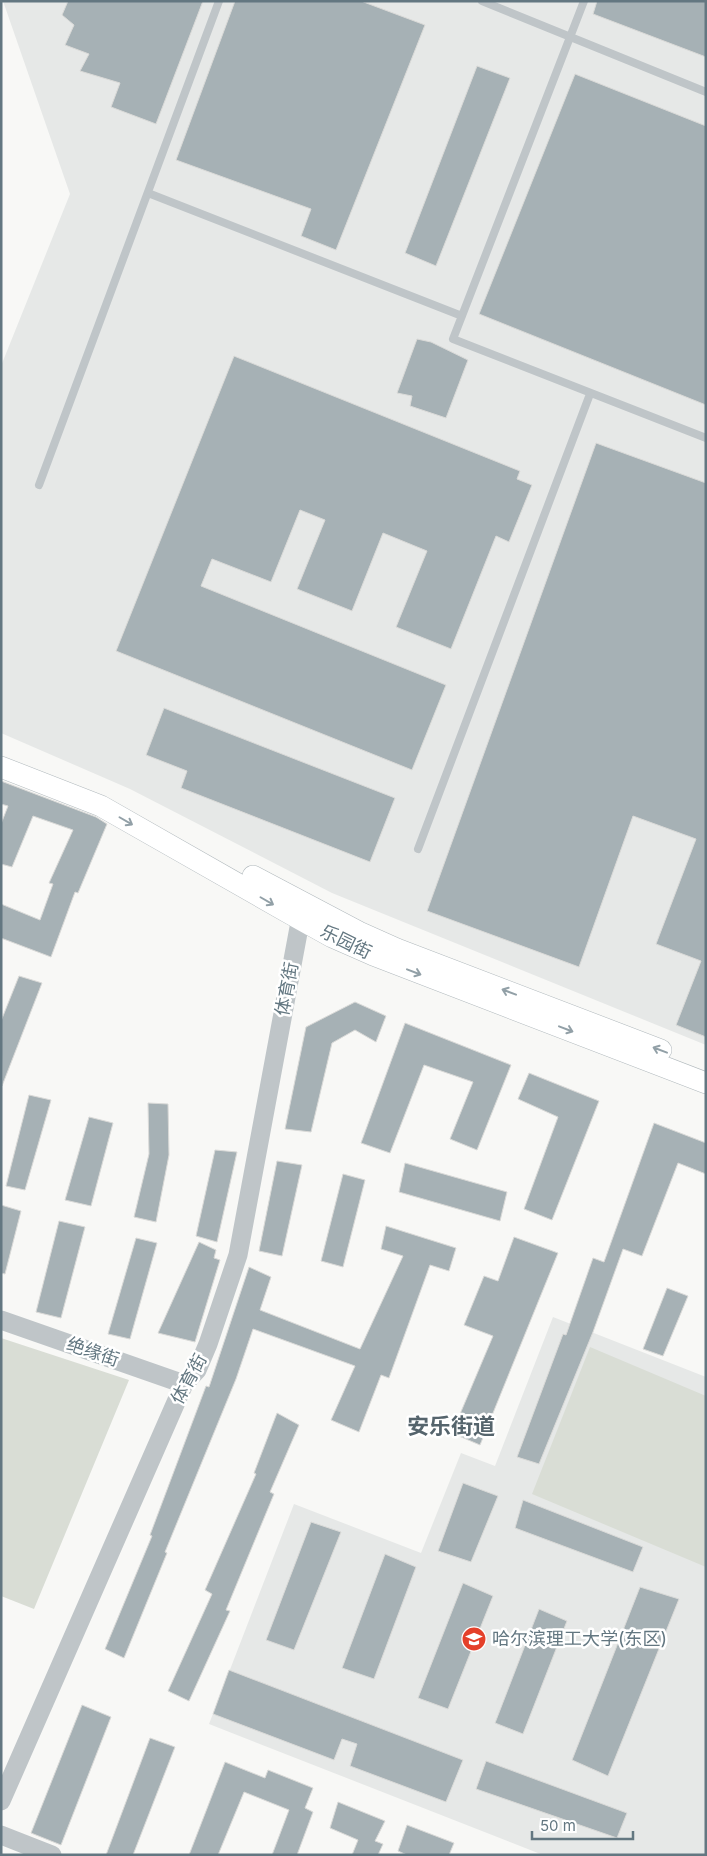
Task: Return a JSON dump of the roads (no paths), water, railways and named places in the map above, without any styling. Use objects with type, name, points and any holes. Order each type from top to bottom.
[{"type":"main road","name":"乐园街","points":[[1,752],[117,798],[302,911],[332,937],[388,962],[706,1083]]},
{"type":"main road","name":"乐园街","points":[[1,767],[101,806],[302,911],[706,1068]]},
{"type":"street","name":"体育街","points":[[1,1801],[184,1384],[197,1370],[208,1344],[238,1255],[302,911]]},
{"type":"street","name":"绝缘街","points":[[1,1320],[184,1384]]},
{"type":"street","points":[[1,1835],[52,1855]]},
{"type":"lane","points":[[39,485],[219,1]]},
{"type":"lane","points":[[482,1],[706,92]]},
{"type":"lane","points":[[584,1],[453,339],[706,438]]},
{"type":"lane","points":[[148,193],[462,316]]},
{"type":"lane","points":[[418,849],[590,394]]},
{"type":"place","name":"哈尔滨理工大学(东区)","points":[[474,1639]]},
{"type":"district","name":"安乐街道","points":[[451,1426]]}]
